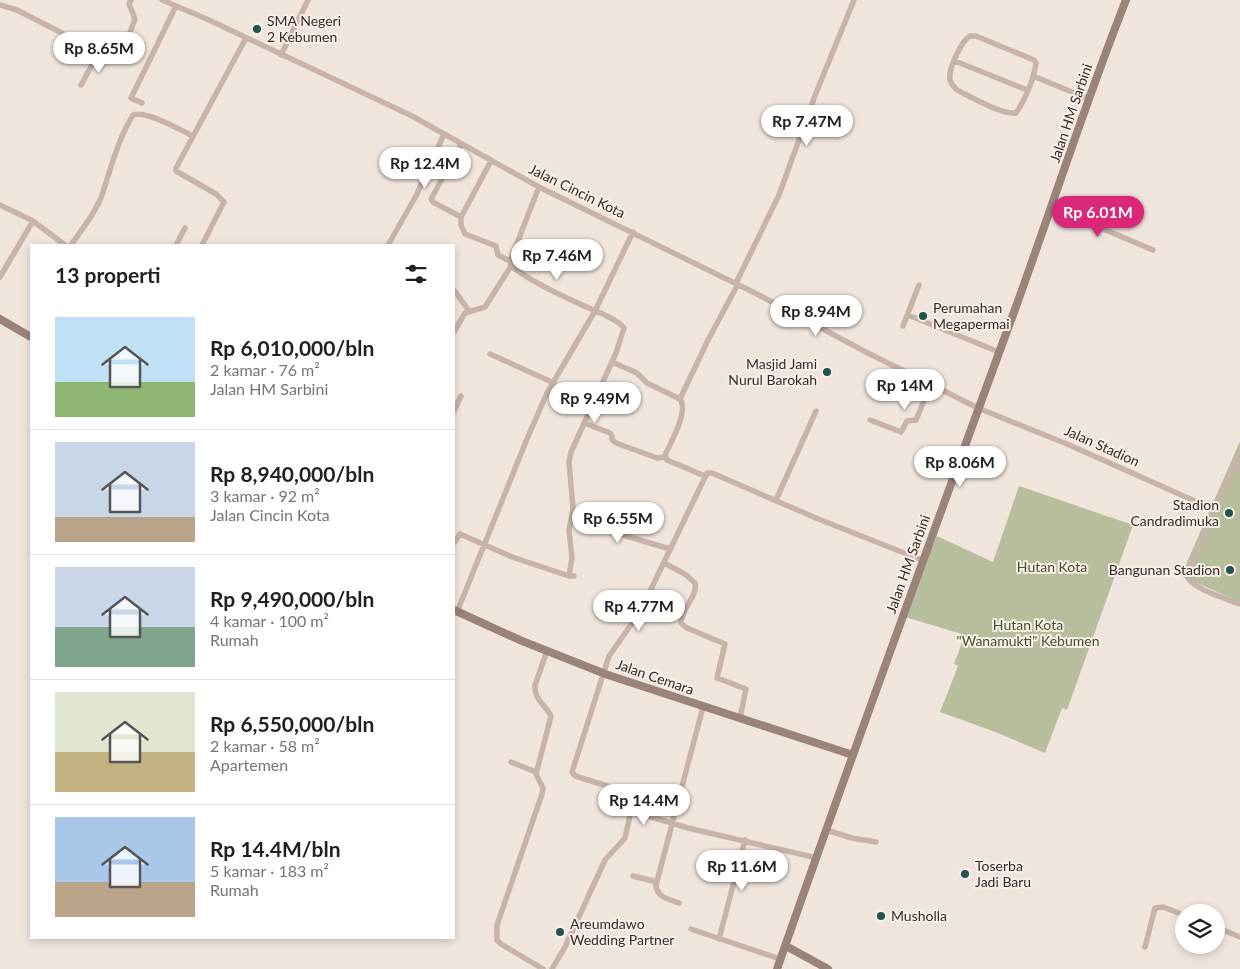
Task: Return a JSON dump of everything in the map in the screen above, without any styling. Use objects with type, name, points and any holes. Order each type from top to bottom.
[{"type":"main road","name":"Jalan HM Sarbini","points":[[777,969],[922,560],[1126,0]]},
{"type":"main road","points":[[0,319],[30,336]]},
{"type":"main road","name":"Jalan Cemara","points":[[455,611],[547,651],[603,672],[853,755]]},
{"type":"main road","points":[[786,946],[828,969]]},
{"type":"street","points":[[81,85],[99,52],[111,36],[124,42],[127,41],[135,18],[129,4],[131,0]]},
{"type":"street","name":"Jalan Cincin Kota","points":[[162,0],[357,89],[539,186],[737,284],[978,408]]},
{"type":"street","points":[[281,55],[308,0]]},
{"type":"street","points":[[680,399],[779,195],[816,93],[854,0]]},
{"type":"street","points":[[0,5],[17,10],[99,52]]},
{"type":"street","points":[[142,104],[131,98],[176,6]]},
{"type":"street","points":[[970,36],[976,36],[1034,60],[1036,63],[1033,76],[1016,113],[1013,114],[957,90],[950,79],[954,61],[965,39],[970,36]]},
{"type":"street","points":[[203,244],[224,202],[216,194],[176,170],[192,136],[246,38]]},
{"type":"street","points":[[954,61],[1027,90]]},
{"type":"street","points":[[1033,76],[1089,100]]},
{"type":"street","points":[[71,244],[86,225],[101,197],[108,173],[133,115],[136,113],[156,119],[192,136]]},
{"type":"street","points":[[389,244],[416,196],[444,134]]},
{"type":"street","points":[[461,144],[431,199],[432,202],[461,217]]},
{"type":"street","points":[[455,542],[460,534],[512,557],[571,576],[572,558],[569,540],[573,509],[569,462],[571,452],[612,362],[624,328],[621,324],[526,277],[498,255],[496,246],[465,234],[460,225],[461,217],[492,161]]},
{"type":"street","points":[[455,330],[461,317],[469,311],[485,307],[510,264],[539,186]]},
{"type":"street","points":[[0,205],[33,221],[64,244]]},
{"type":"street","points":[[1051,208],[1152,250]]},
{"type":"street","points":[[0,277],[33,221]]},
{"type":"street","points":[[177,244],[185,228]]},
{"type":"street","points":[[455,611],[547,393],[595,311],[633,232]]},
{"type":"street","points":[[904,326],[919,285]]},
{"type":"street","points":[[455,291],[469,311]]},
{"type":"street","points":[[908,315],[999,352]]},
{"type":"street","points":[[490,354],[554,383]]},
{"type":"street","points":[[612,362],[637,373],[647,383],[680,399],[683,403],[683,411],[665,457]]},
{"type":"street","points":[[870,420],[901,432],[907,421],[916,420],[931,384]]},
{"type":"street","points":[[455,409],[461,396]]},
{"type":"street","name":"Jalan Stadion","points":[[978,408],[1067,444],[1215,510]]},
{"type":"street","points":[[776,500],[816,411]]},
{"type":"street","points":[[584,423],[610,433],[612,440],[616,443],[657,458],[665,457]]},
{"type":"street","points":[[1240,452],[1187,576],[1195,585],[1240,604]]},
{"type":"street","points":[[665,457],[667,460],[704,476]]},
{"type":"street","points":[[552,969],[565,946],[605,860],[625,838],[631,810],[632,797],[627,792],[572,774],[603,672],[609,656],[640,612],[704,476],[712,473],[816,518],[922,560]]},
{"type":"street","points":[[616,533],[625,507]]},
{"type":"street","points":[[572,520],[670,549]]},
{"type":"street","points":[[664,562],[685,574],[695,583],[695,591],[681,618],[682,623],[688,628],[725,644],[717,678],[746,689],[740,718]]},
{"type":"street","points":[[543,969],[532,967],[501,944],[498,940],[497,925],[542,794],[543,788],[536,772],[551,719],[550,713],[540,702],[535,690],[536,680],[547,651]]},
{"type":"street","points":[[679,903],[658,894],[656,890],[703,706]]},
{"type":"street","points":[[511,762],[536,772]]},
{"type":"street","points":[[631,810],[673,824],[816,858]]},
{"type":"street","points":[[826,830],[852,838],[876,842]]},
{"type":"street","points":[[719,939],[745,840]]},
{"type":"street","points":[[633,876],[657,882]]},
{"type":"street","points":[[1145,947],[1156,908],[1163,907],[1175,911]]},
{"type":"street","points":[[691,929],[780,959]]},
{"type":"street","points":[[1225,931],[1240,937]]},
{"type":"green space","name":"Stadion Candradimuka","points":[[1240,441],[1240,602],[1181,576]]},
{"type":"green space","name":"Hutan Kota \"Wanamukti\" Kebumen","points":[[1019,486],[1133,525],[1067,710],[1062,708],[1045,753],[998,733],[940,712],[958,666],[954,664],[965,635],[902,616],[937,536],[993,562]]},
{"type":"place","name":"SMA Negeri 2 Kebumen","points":[[257,29]]},
{"type":"place","name":"Perumahan Megapermai","points":[[923,316]]},
{"type":"place","name":"Masjid Jami Nurul Barokah","points":[[827,372]]},
{"type":"place","name":"Stadion Candradimuka","points":[[1229,513]]},
{"type":"place","name":"Bangunan Stadion","points":[[1230,570]]},
{"type":"place","name":"Toserba Jadi Baru","points":[[965,874]]},
{"type":"place","name":"Musholla","points":[[881,916]]},
{"type":"place","name":"Areumdawo Wedding Partner","points":[[560,932]]},
{"type":"park label","name":"Hutan Kota","points":[[1052,567]]}]
